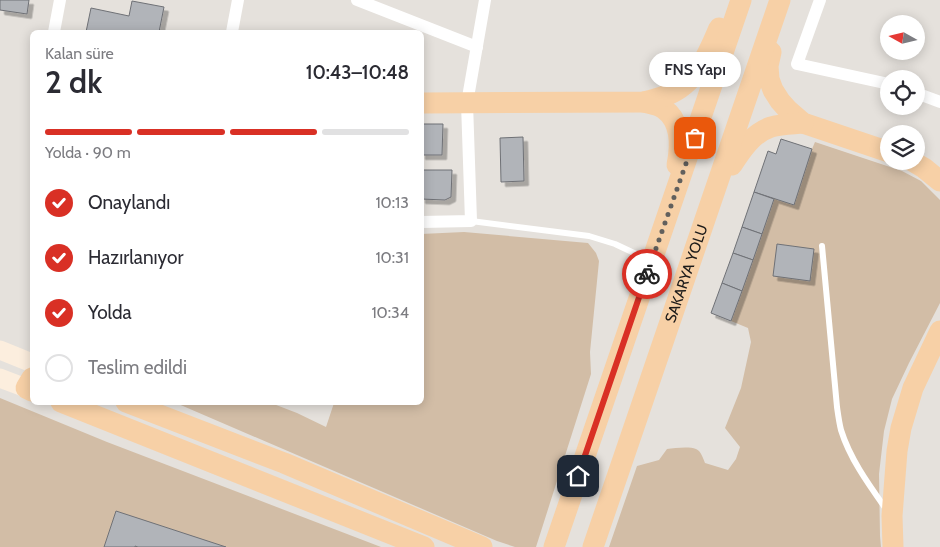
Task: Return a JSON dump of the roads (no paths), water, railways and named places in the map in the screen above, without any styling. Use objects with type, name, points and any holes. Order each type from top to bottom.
[{"type":"highway","points":[[424,103],[644,102],[668,95],[682,87],[695,74],[704,61],[730,0]]},
{"type":"highway","points":[[554,547],[741,0]]},
{"type":"highway","points":[[781,0],[768,66],[769,79],[780,101],[803,123],[880,149]]},
{"type":"highway","name":"SAKARYA YOLU","points":[[594,547],[781,0]]},
{"type":"highway","points":[[644,102],[662,108],[673,117],[678,128],[680,140],[679,154],[664,226]]},
{"type":"highway","points":[[715,193],[740,151],[761,131],[772,127],[803,123]]},
{"type":"highway","points":[[925,169],[940,181]]},
{"type":"highway","points":[[893,547],[892,516],[897,451],[901,428],[919,373],[940,331]]},
{"type":"highway","points":[[69,405],[424,547]]},
{"type":"highway","points":[[134,405],[284,463],[482,547]]},
{"type":"main road","points":[[0,350],[30,362]]},
{"type":"main road","points":[[0,378],[30,386]]},
{"type":"street","points":[[54,30],[60,0]]},
{"type":"street","points":[[232,30],[238,0]]},
{"type":"street","points":[[357,0],[477,47]]},
{"type":"street","points":[[424,222],[471,221],[467,103],[485,0]]},
{"type":"street","points":[[820,0],[797,64],[880,82]]},
{"type":"street","points":[[925,96],[940,102]]},
{"type":"lane","points":[[471,221],[589,236],[615,244],[651,261]]},
{"type":"lane","points":[[822,246],[837,407],[841,430],[850,452],[873,490],[892,516]]},
{"type":"place","name":"FNS Yapı","points":[[695,138]]}]
